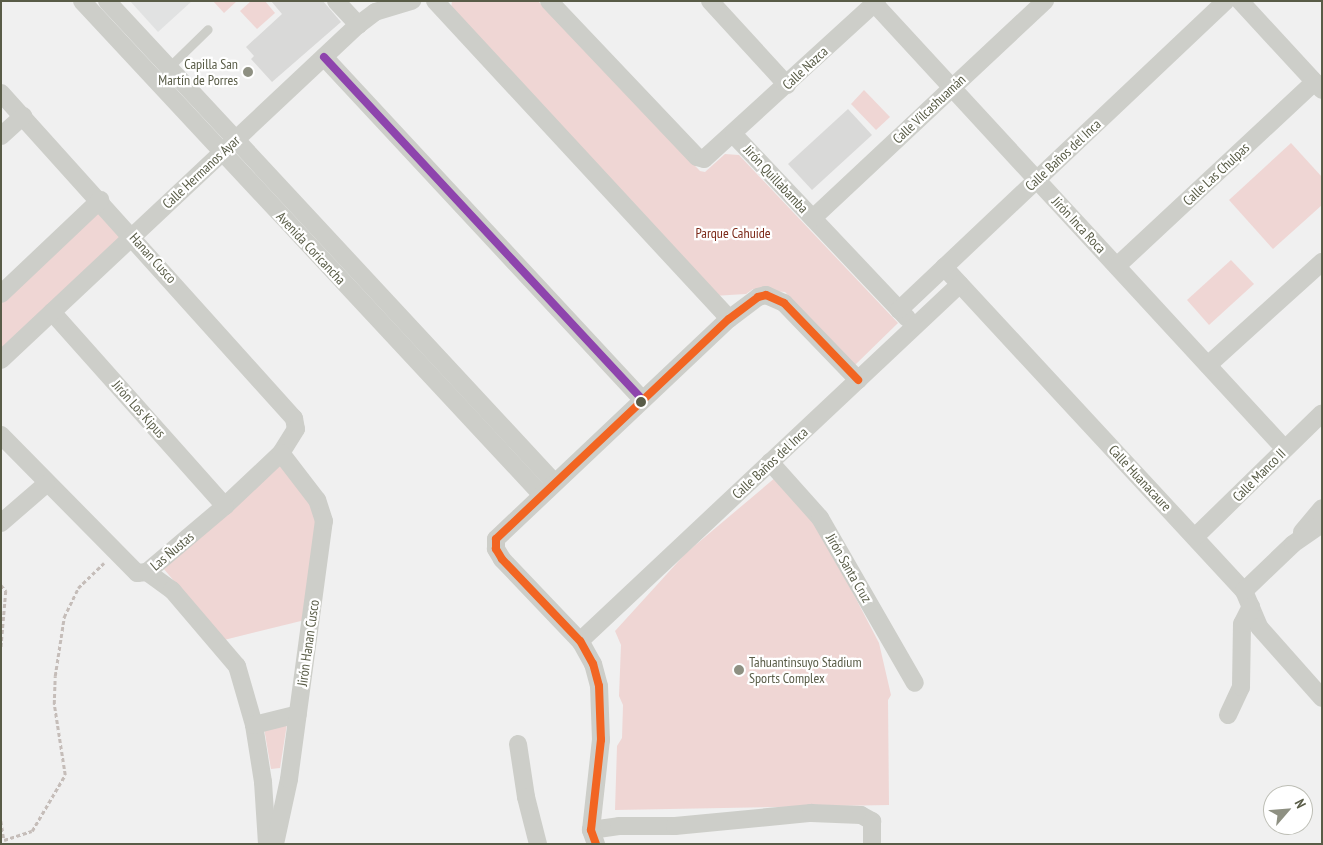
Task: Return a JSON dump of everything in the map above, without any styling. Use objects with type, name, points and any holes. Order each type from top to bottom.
[{"type":"street","name":"Avenida Coricancha","points":[[82,1],[541,494]]},
{"type":"street","name":"Avenida Coricancha","points":[[107,1],[554,482]]},
{"type":"street","points":[[336,1],[358,25]]},
{"type":"street","name":"Calle Hermanos Ayar","points":[[1,360],[358,25],[375,12],[412,1]]},
{"type":"street","points":[[436,1],[729,319]]},
{"type":"street","name":"Jirón Quillabamba","points":[[549,1],[697,156],[704,159],[734,135],[915,326]]},
{"type":"street","points":[[710,1],[788,85]]},
{"type":"street","name":"Calle Vilcashuamán","points":[[813,218],[1046,1]]},
{"type":"street","name":"Calle Baños del Inca","points":[[899,310],[1226,1]]},
{"type":"street","points":[[1240,1],[1318,86]]},
{"type":"street","name":"Calle Nazca","points":[[734,135],[874,2]]},
{"type":"street","name":"Jirón Inca Roca","points":[[874,2],[1285,449]]},
{"type":"street","points":[[324,57],[643,400]]},
{"type":"street","name":"Calle Las Chulpas","points":[[1117,266],[1318,86]]},
{"type":"street","name":"Hanan Cusco","points":[[1,93],[134,236],[294,418],[296,428]]},
{"type":"street","points":[[1,136],[23,116]]},
{"type":"street","points":[[1,294],[100,200]]},
{"type":"street","points":[[1208,365],[1322,262]]},
{"type":"street","name":"Calle Huanacaure","points":[[944,267],[1195,538],[1248,599],[1259,626],[1322,698]]},
{"type":"street","name":"Calle Baños del Inca","points":[[580,641],[960,284]]},
{"type":"street","points":[[858,380],[784,303],[776,298],[758,297],[729,319],[541,494],[502,532],[496,540],[496,549],[502,559],[580,641],[593,664],[599,686],[601,740],[594,837],[619,826],[675,826],[811,812],[861,815],[872,821],[878,841]]},
{"type":"street","name":"Jirón Los Kipus","points":[[52,312],[225,506]]},
{"type":"street","name":"Calle Manco II","points":[[1195,538],[1322,413]]},
{"type":"street","name":"Las Ñustas","points":[[1,435],[46,484],[136,573],[147,572],[225,506],[281,453],[296,428]]},
{"type":"street","name":"Jirón Hanan Cusco","points":[[275,844],[289,779],[324,522],[317,500],[281,453]]},
{"type":"street","name":"Jirón Santa Cruz","points":[[770,462],[820,518],[915,683]]},
{"type":"street","points":[[1,523],[46,484]]},
{"type":"street","points":[[1228,715],[1241,687],[1242,624],[1248,599],[1322,508]]},
{"type":"street","points":[[1293,544],[1322,524]]},
{"type":"street","points":[[147,572],[172,590],[237,666],[254,725],[263,782],[267,844]]},
{"type":"street","points":[[254,725],[298,714]]},
{"type":"street","points":[[518,744],[526,797],[538,844]]},
{"type":"street","points":[[263,782],[289,779]]},
{"type":"lane","points":[[169,67],[208,29]]},
{"type":"path","points":[[1,821],[4,840],[32,831],[65,775],[54,704],[55,676],[64,617],[78,588],[114,553]]},
{"type":"path","points":[[1,585],[6,591],[1,650]]},
{"type":"shaded area","points":[[130,1],[192,1],[158,32]]},
{"type":"green space","points":[[213,1],[237,1],[224,13]]},
{"type":"green space","points":[[251,1],[265,1],[275,13],[257,29],[240,11]]},
{"type":"green space","name":"Parque Cahuide","points":[[452,1],[538,1],[700,171],[705,172],[725,154],[739,155],[898,323],[855,365],[785,292],[753,289],[746,294],[713,296],[451,8]]},
{"type":"green space","points":[[864,90],[890,117],[876,130],[851,104]]},
{"type":"green space","points":[[1291,143],[1322,177],[1322,205],[1273,249],[1229,200]]},
{"type":"green space","points":[[99,208],[126,236],[1,355],[1,301]]},
{"type":"green space","points":[[1231,260],[1254,284],[1209,325],[1187,300]]},
{"type":"green space","points":[[281,461],[315,507],[318,519],[305,620],[224,640],[163,568]]},
{"type":"green space","name":"Tahuantinsuyo Stadium Sports Complex","points":[[776,477],[815,520],[879,643],[891,695],[888,700],[889,805],[615,810],[617,746],[622,738],[623,705],[619,696],[621,645],[615,631],[686,553]]},
{"type":"green space","points":[[287,724],[280,768],[271,769],[264,728]]},
{"type":"building","points":[[271,1],[323,1],[341,22],[272,82],[251,59],[254,56],[246,47],[282,14]]},
{"type":"building","points":[[848,109],[872,135],[812,190],[788,164]]},
{"type":"transit line","points":[[324,57],[643,400]]},
{"type":"transit line","points":[[596,844],[591,830],[601,740],[599,686],[593,664],[580,641],[502,559],[496,549],[496,539],[729,319],[758,297],[766,295],[784,303],[858,380]]},
{"type":"place","name":"Capilla San Martín de Porres","points":[[248,72]]},
{"type":"place","name":"Tahuantinsuyo Stadium Sports Complex","points":[[739,670]]}]
